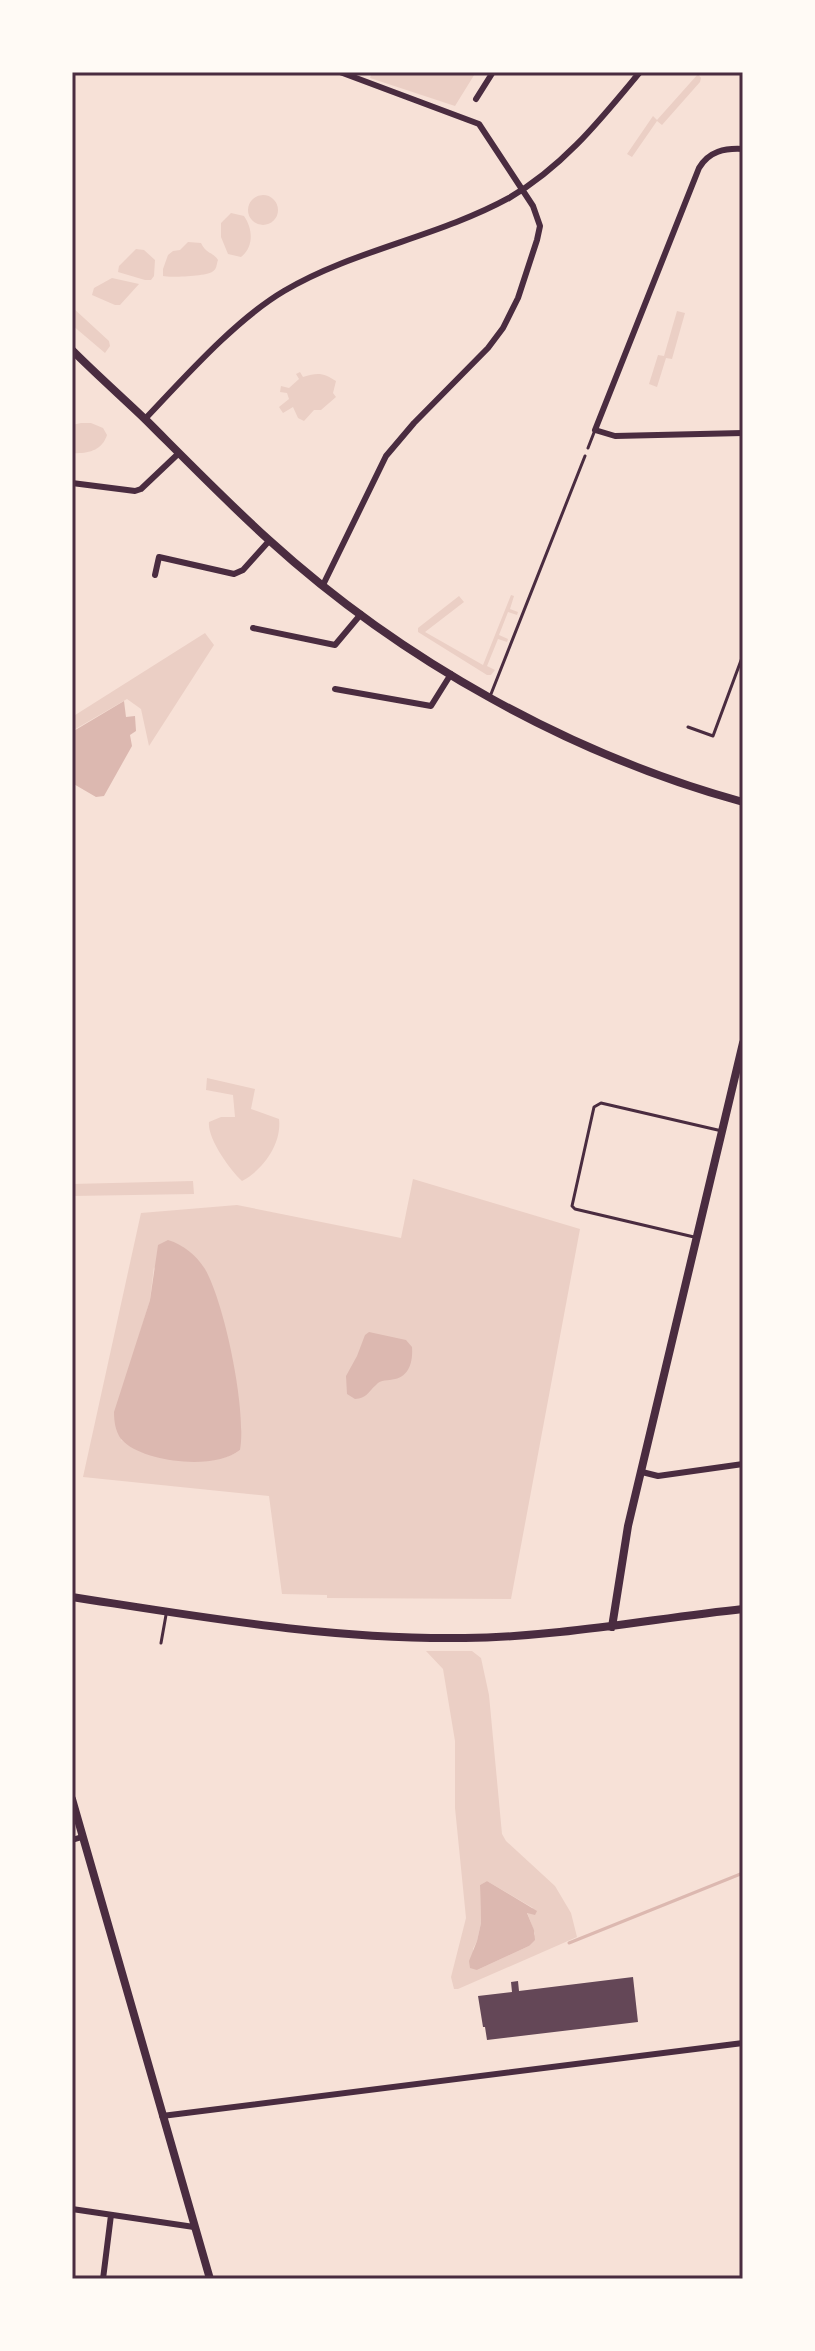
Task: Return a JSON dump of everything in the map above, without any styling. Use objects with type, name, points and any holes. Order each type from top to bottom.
[{"type":"street","points":[[323,585],[386,456],[488,348],[511,314],[540,226],[522,189],[486,132],[475,121],[340,72]]},
{"type":"street","points":[[476,99],[493,72]]},
{"type":"street","points":[[145,419],[269,300],[337,267],[493,206],[552,169],[574,149],[640,72]]},
{"type":"street","points":[[743,149],[718,151],[704,160],[699,168],[595,430],[615,436],[743,433]]},
{"type":"street","points":[[72,350],[269,541],[402,644],[489,697],[605,753],[703,791],[743,802]]},
{"type":"street","points":[[72,483],[135,491],[141,489],[179,453]]},
{"type":"street","points":[[155,575],[159,557],[234,574],[243,570],[269,541]]},
{"type":"street","points":[[253,628],[335,645],[361,614]]},
{"type":"street","points":[[335,689],[431,706],[451,674]]},
{"type":"street","points":[[612,1627],[628,1526],[743,1043]]},
{"type":"street","points":[[642,1472],[658,1476],[743,1464]]},
{"type":"street","points":[[72,1597],[287,1629],[352,1635],[464,1638],[551,1634],[743,1609]]},
{"type":"street","points":[[72,1799],[210,2279]]},
{"type":"street","points":[[72,1840],[82,1837]]},
{"type":"street","points":[[162,2116],[743,2043]]},
{"type":"street","points":[[72,2209],[194,2227]]},
{"type":"street","points":[[103,2279],[111,2215]]},
{"type":"lane","points":[[588,448],[595,430]]},
{"type":"lane","points":[[489,697],[585,456]]},
{"type":"lane","points":[[688,727],[713,736],[743,655]]},
{"type":"lane","points":[[697,1238],[575,1209],[572,1201],[597,1103],[722,1131]]},
{"type":"lane","points":[[161,1643],[167,1611]]},
{"type":"shaded area","points":[[372,72],[476,72],[455,106],[370,78]]},
{"type":"shaded area","points":[[698,74],[700,82],[662,125],[657,121],[632,157],[627,154],[653,116],[657,120]]},
{"type":"shaded area","points":[[263,195],[274,199],[278,210],[274,221],[263,225],[252,221],[248,210],[252,199]]},
{"type":"shaded area","points":[[231,213],[244,216],[249,226],[250,243],[241,257],[228,254],[221,237],[221,223]]},
{"type":"shaded area","points":[[188,242],[201,243],[216,257],[215,270],[196,276],[163,276],[168,255]]},
{"type":"shaded area","points":[[136,249],[144,250],[155,260],[151,280],[118,272],[119,266]]},
{"type":"shaded area","points":[[112,278],[139,284],[120,305],[92,295],[94,288]]},
{"type":"shaded area","points":[[72,307],[109,341],[110,346],[105,353],[72,325]]},
{"type":"shaded area","points":[[677,311],[685,313],[672,359],[666,358],[657,387],[649,384],[658,355],[664,356]]},
{"type":"shaded area","points":[[300,372],[303,377],[321,374],[336,381],[333,393],[336,397],[321,410],[314,410],[304,421],[298,418],[293,407],[283,413],[279,407],[289,399],[287,393],[280,392],[281,386],[289,388],[299,379],[296,374]]},
{"type":"shaded area","points":[[81,423],[103,428],[107,435],[102,445],[93,450],[72,453],[72,425]]},
{"type":"shaded area","points":[[511,595],[514,596],[510,609],[518,612],[517,615],[508,612],[499,635],[508,639],[507,642],[498,639],[487,666],[495,670],[491,675],[418,632],[418,628],[459,596],[464,602],[425,632],[483,665]]},
{"type":"shaded area","points":[[205,633],[214,645],[149,746],[141,709],[127,699],[72,731],[72,717]]},
{"type":"shaded area","points":[[124,701],[126,717],[135,716],[136,731],[130,735],[132,746],[104,796],[96,797],[72,783],[72,732]]},
{"type":"shaded area","points":[[207,1078],[255,1089],[251,1109],[279,1119],[277,1138],[270,1155],[242,1181],[220,1153],[209,1129],[209,1122],[221,1117],[235,1117],[233,1095],[206,1090]]},
{"type":"shaded area","points":[[413,1179],[580,1229],[511,1599],[327,1598],[327,1595],[282,1594],[269,1496],[83,1477],[141,1213],[237,1205],[401,1238]],"holes":[[[154,1267],[240,1450],[215,1459],[181,1459],[147,1452],[121,1440],[121,1395],[150,1300]]]},
{"type":"shaded area","points":[[193,1181],[194,1194],[72,1196],[72,1184]]},
{"type":"shaded area","points":[[168,1240],[189,1251],[205,1269],[220,1307],[233,1358],[240,1410],[240,1450],[215,1460],[182,1461],[148,1455],[124,1442],[115,1424],[114,1412],[150,1300],[158,1245]]},
{"type":"shaded area","points":[[369,1332],[406,1340],[412,1347],[411,1362],[404,1375],[380,1382],[365,1396],[355,1399],[347,1394],[346,1376]]},
{"type":"shaded area","points":[[426,1651],[472,1651],[481,1658],[489,1695],[502,1834],[555,1886],[571,1913],[577,1937],[458,1989],[454,1989],[451,1977],[466,1918],[455,1808],[455,1741],[443,1669]],"holes":[[[487,1881],[533,1908],[527,1912],[535,1934],[529,1946],[477,1970],[473,1949],[481,1923],[480,1885]]]},
{"type":"shaded area","points":[[487,1881],[537,1911],[535,1915],[527,1913],[535,1940],[529,1946],[477,1970],[470,1968],[469,1961],[481,1923],[480,1885]]},
{"type":"building","points":[[633,1977],[638,2022],[487,2040],[478,1996],[512,1992],[511,1982],[518,1981],[519,1991]]},
{"type":"waterway","points":[[569,1943],[743,1873]]}]
